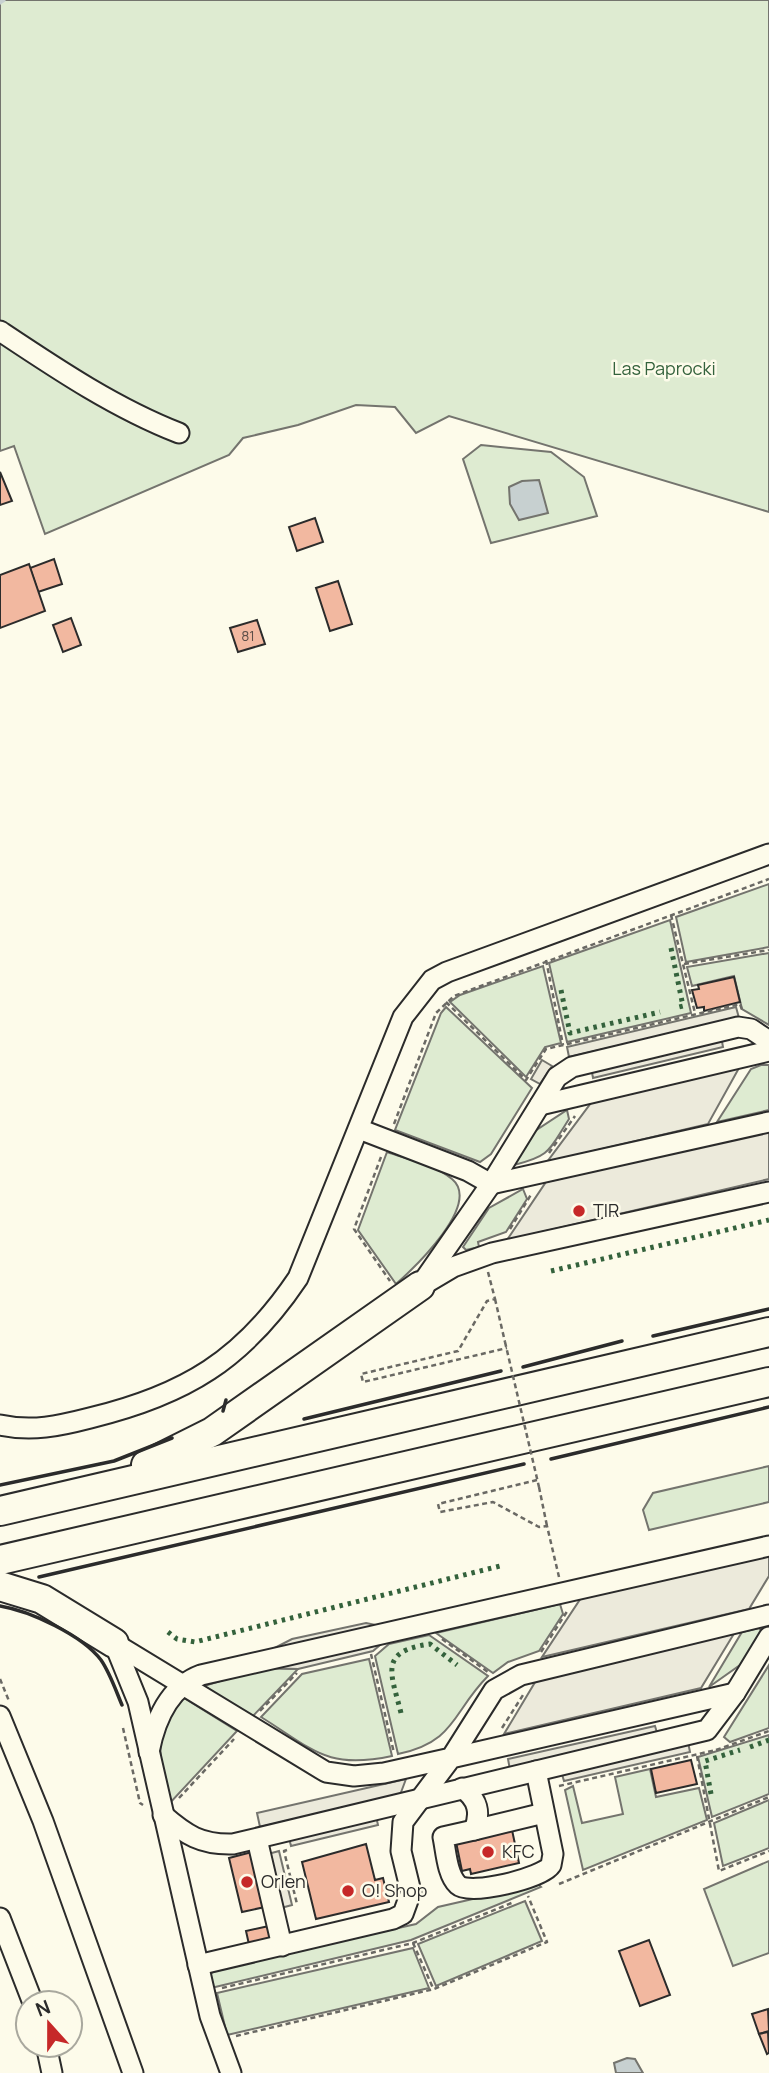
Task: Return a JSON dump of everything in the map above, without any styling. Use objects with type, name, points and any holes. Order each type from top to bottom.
[{"type":"highway","points":[[96,1489],[212,1432],[407,1287]]},
{"type":"highway","points":[[0,1511],[769,1332]]},
{"type":"highway","points":[[0,1560],[769,1382]]},
{"type":"highway","points":[[0,1586],[42,1599],[114,1643]]},
{"type":"street","points":[[0,331],[66,375],[152,422],[179,433]]},
{"type":"street","points":[[0,1425],[38,1429],[105,1415],[159,1399],[196,1381],[228,1359],[275,1311],[298,1278],[403,1017],[432,980],[456,968],[769,854]]},
{"type":"street","points":[[407,1287],[491,1184],[557,1077],[572,1067],[738,1027],[751,1029],[769,1041]]},
{"type":"street","points":[[540,1105],[769,1051]]},
{"type":"street","points":[[359,1129],[468,1171],[491,1184],[769,1122]]},
{"type":"street","points":[[407,1287],[492,1253],[769,1192]]},
{"type":"street","points":[[149,1752],[160,1716],[181,1685],[201,1675],[769,1546]]},
{"type":"street","points":[[198,1965],[393,1919],[403,1914],[411,1892],[401,1851],[401,1829],[494,1690],[505,1681],[530,1672],[769,1615]]},
{"type":"street","points":[[169,1808],[183,1833],[211,1845],[257,1839],[462,1788],[538,1781],[707,1730],[736,1693],[769,1637]]},
{"type":"street","points":[[114,1643],[326,1772],[338,1776],[384,1773],[736,1693]]},
{"type":"street","points":[[114,1643],[138,1702],[149,1752],[169,1808],[198,1965],[210,2016],[231,2073]]},
{"type":"street","points":[[0,1716],[47,1834],[133,2073]]},
{"type":"street","points":[[538,1781],[553,1854],[548,1870],[531,1877],[466,1890],[453,1878],[443,1837],[544,1813]]},
{"type":"street","points":[[462,1788],[477,1805],[478,1816],[474,1830]]},
{"type":"street","points":[[257,1839],[282,1945]]},
{"type":"street","points":[[0,1918],[28,1989]]},
{"type":"path","points":[[391,1132],[436,1013],[446,1002],[471,988],[769,879]]},
{"type":"path","points":[[671,915],[695,1014]]},
{"type":"path","points":[[684,964],[769,950]]},
{"type":"path","points":[[546,960],[563,1045]]},
{"type":"path","points":[[446,1002],[532,1083]]},
{"type":"path","points":[[526,1080],[546,1049],[740,1004],[743,1014]]},
{"type":"path","points":[[546,1157],[576,1114],[572,1097]]},
{"type":"path","points":[[385,1147],[354,1229],[407,1287]]},
{"type":"path","points":[[487,1750],[484,1737],[499,1733],[531,1682],[526,1659],[542,1651],[571,1606],[570,1599],[555,1603],[553,1595],[551,1585],[561,1583],[486,1266],[495,1264],[489,1242],[504,1238],[530,1200],[532,1194],[528,1176]]},
{"type":"path","points":[[495,1299],[487,1301],[458,1351],[361,1374],[363,1382],[507,1348]]},
{"type":"path","points":[[537,1480],[438,1504],[440,1512],[493,1502],[539,1527],[547,1526]]},
{"type":"path","points":[[441,1638],[493,1676],[491,1678]]},
{"type":"path","points":[[359,1657],[371,1654],[379,1647]]},
{"type":"path","points":[[371,1654],[395,1758]]},
{"type":"path","points":[[169,1808],[298,1672]]},
{"type":"path","points":[[538,1781],[716,1750]]},
{"type":"path","points":[[696,1754],[719,1871],[769,1851]]},
{"type":"path","points":[[548,1888],[769,1797]]},
{"type":"path","points":[[297,1904],[284,1851],[298,1848]]},
{"type":"path","points":[[227,2039],[434,1989],[547,1942],[528,1896],[538,1892]]},
{"type":"path","points":[[213,1990],[414,1943],[515,1902]]},
{"type":"path","points":[[414,1943],[434,1989]]},
{"type":"green space","name":"Las Paprocki","points":[[0,0],[769,0],[769,512],[449,416],[416,433],[395,407],[356,405],[298,425],[243,438],[229,455],[45,534],[14,446],[0,451]]},
{"type":"green space","points":[[481,445],[551,452],[584,477],[597,516],[491,543],[463,459]]},
{"type":"green space","points":[[769,884],[769,947],[686,962],[676,917]]},
{"type":"green space","points":[[670,920],[691,1013],[567,1042],[549,963]]},
{"type":"green space","points":[[769,953],[769,1025],[742,1009],[734,976],[692,986],[687,967]]},
{"type":"green space","points":[[543,966],[561,1043],[545,1047],[526,1077],[450,1002],[460,995]]},
{"type":"green space","points":[[446,1007],[532,1088],[491,1154],[480,1162],[395,1130],[441,1013]]},
{"type":"green space","points":[[769,1065],[769,1110],[717,1122],[751,1069]]},
{"type":"green space","points":[[567,1110],[569,1119],[548,1150],[542,1155],[514,1165],[535,1131]]},
{"type":"green space","points":[[387,1152],[438,1170],[452,1179],[459,1190],[458,1204],[442,1235],[396,1284],[358,1230]]},
{"type":"green space","points":[[523,1189],[527,1199],[506,1232],[478,1242],[479,1247],[466,1250],[463,1247],[489,1208]]},
{"type":"green space","points":[[769,1466],[769,1502],[649,1530],[643,1510],[653,1493]]},
{"type":"green space","points":[[560,1604],[563,1614],[539,1651],[508,1662],[493,1673],[436,1633]]},
{"type":"green space","points":[[759,1628],[762,1632],[740,1665],[709,1687],[742,1632]]},
{"type":"green space","points":[[429,1635],[488,1676],[442,1734],[417,1749],[398,1754],[375,1656],[389,1644]]},
{"type":"green space","points":[[369,1659],[392,1756],[370,1760],[336,1759],[309,1748],[261,1717],[302,1674]]},
{"type":"green space","points":[[769,1665],[769,1728],[730,1742],[724,1737]]},
{"type":"green space","points":[[262,1668],[298,1669],[252,1717],[204,1686]]},
{"type":"green space","points":[[184,1698],[237,1731],[169,1804],[160,1747],[166,1720],[173,1708]]},
{"type":"green space","points":[[769,1735],[769,1794],[712,1817],[698,1757]]},
{"type":"green space","points":[[650,1769],[656,1797],[699,1788],[707,1820],[583,1870],[565,1790],[573,1786],[582,1823],[623,1814],[615,1777]]},
{"type":"green space","points":[[769,1800],[769,1848],[723,1866],[714,1823]]},
{"type":"green space","points":[[769,1861],[769,1953],[733,1966],[704,1889]]},
{"type":"green space","points":[[538,1884],[541,1887],[411,1940],[211,1988],[209,1976],[215,1969],[416,1924],[438,1907]]},
{"type":"green space","points":[[525,1901],[542,1941],[436,1986],[418,1944]]},
{"type":"green space","points":[[413,1948],[429,1988],[227,2035],[217,1993]]},
{"type":"shaded area","points":[[539,480],[548,513],[519,520],[510,504],[509,487],[522,481]]},
{"type":"shaded area","points":[[736,1007],[739,1018],[569,1057],[567,1047]]},
{"type":"shaded area","points":[[721,1036],[723,1047],[593,1078],[591,1067]]},
{"type":"shaded area","points":[[542,1060],[552,1066],[540,1084],[531,1079]]},
{"type":"shaded area","name":"TIR","points":[[739,1068],[708,1124],[547,1162],[591,1103]]},
{"type":"shaded area","name":"TIR","points":[[769,1130],[769,1179],[507,1240],[546,1182]]},
{"type":"shaded area","points":[[769,1556],[769,1576],[749,1609],[542,1657],[581,1598]]},
{"type":"shaded area","points":[[366,1623],[385,1627],[261,1655],[292,1639]]},
{"type":"shaded area","points":[[735,1632],[701,1688],[504,1734],[537,1679]]},
{"type":"shaded area","points":[[387,1639],[373,1651],[298,1669],[262,1668]]},
{"type":"shaded area","points":[[655,1726],[658,1736],[510,1770],[508,1759]]},
{"type":"shaded area","points":[[688,1742],[690,1752],[564,1781],[561,1771]]},
{"type":"shaded area","points":[[406,1779],[400,1795],[260,1827],[257,1813]]},
{"type":"shaded area","points":[[376,1816],[378,1825],[291,1846],[289,1838]]},
{"type":"shaded area","points":[[279,1851],[292,1905],[281,1908],[268,1854]]},
{"type":"shaded area","points":[[627,2058],[635,2059],[643,2073],[616,2073],[614,2063]]},
{"type":"building","points":[[0,472],[12,501],[0,505]]},
{"type":"building","points":[[315,518],[323,542],[297,551],[289,527]]},
{"type":"building","points":[[54,559],[62,584],[38,592],[30,568]]},
{"type":"building","points":[[29,564],[45,611],[0,628],[0,575]]},
{"type":"building","points":[[338,581],[352,624],[330,631],[316,588]]},
{"type":"building","points":[[71,618],[81,645],[63,652],[53,625]]},
{"type":"building","points":[[257,620],[265,644],[238,652],[230,628]]},
{"type":"building","points":[[734,977],[740,1002],[704,1011],[704,1007],[697,1008],[692,990],[699,989],[698,985]]},
{"type":"building","points":[[691,1760],[697,1784],[656,1793],[651,1769]]},
{"type":"building","name":"KFC","points":[[512,1830],[519,1863],[471,1874],[470,1869],[462,1871],[456,1842]]},
{"type":"building","name":"O! Shop","points":[[366,1844],[375,1880],[383,1878],[389,1902],[316,1919],[302,1862]]},
{"type":"building","name":"Orlen","points":[[252,1852],[265,1907],[242,1912],[229,1858]]},
{"type":"building","points":[[269,1926],[275,1952],[252,1958],[246,1931]]},
{"type":"building","points":[[649,1940],[670,1995],[640,2006],[619,1951]]},
{"type":"building","points":[[768,2009],[769,2031],[759,2034],[752,2014]]},
{"type":"building","points":[[768,2032],[769,2053],[767,2054],[759,2034]]},
{"type":"hedge","points":[[671,948],[683,1006],[675,1008]]},
{"type":"hedge","points":[[561,990],[570,1033],[660,1012]]},
{"type":"hedge","points":[[551,1271],[769,1220]]},
{"type":"hedge","points":[[168,1632],[177,1639],[195,1642],[500,1566]]},
{"type":"hedge","points":[[401,1713],[392,1675],[395,1658],[413,1647],[430,1644],[457,1665]]},
{"type":"hedge","points":[[750,1747],[769,1740]]},
{"type":"hedge","points":[[711,1794],[705,1761],[740,1750]]},
{"type":"wall","points":[[653,1336],[769,1309]]},
{"type":"wall","points":[[523,1367],[622,1341]]},
{"type":"wall","points":[[304,1419],[501,1371]]},
{"type":"wall","points":[[223,1411],[226,1400]]},
{"type":"wall","points":[[551,1459],[769,1407]]},
{"type":"wall","points":[[0,1485],[114,1461],[172,1438]]},
{"type":"wall","points":[[39,1577],[524,1464]]},
{"type":"wall","points":[[0,1606],[40,1619],[81,1642],[101,1660],[122,1705]]},
{"type":"place","name":"TIR","points":[[579,1211]]},
{"type":"place","name":"KFC","points":[[488,1852]]},
{"type":"place","name":"Orlen","points":[[247,1882]]},
{"type":"place","name":"O! Shop","points":[[348,1891]]}]
